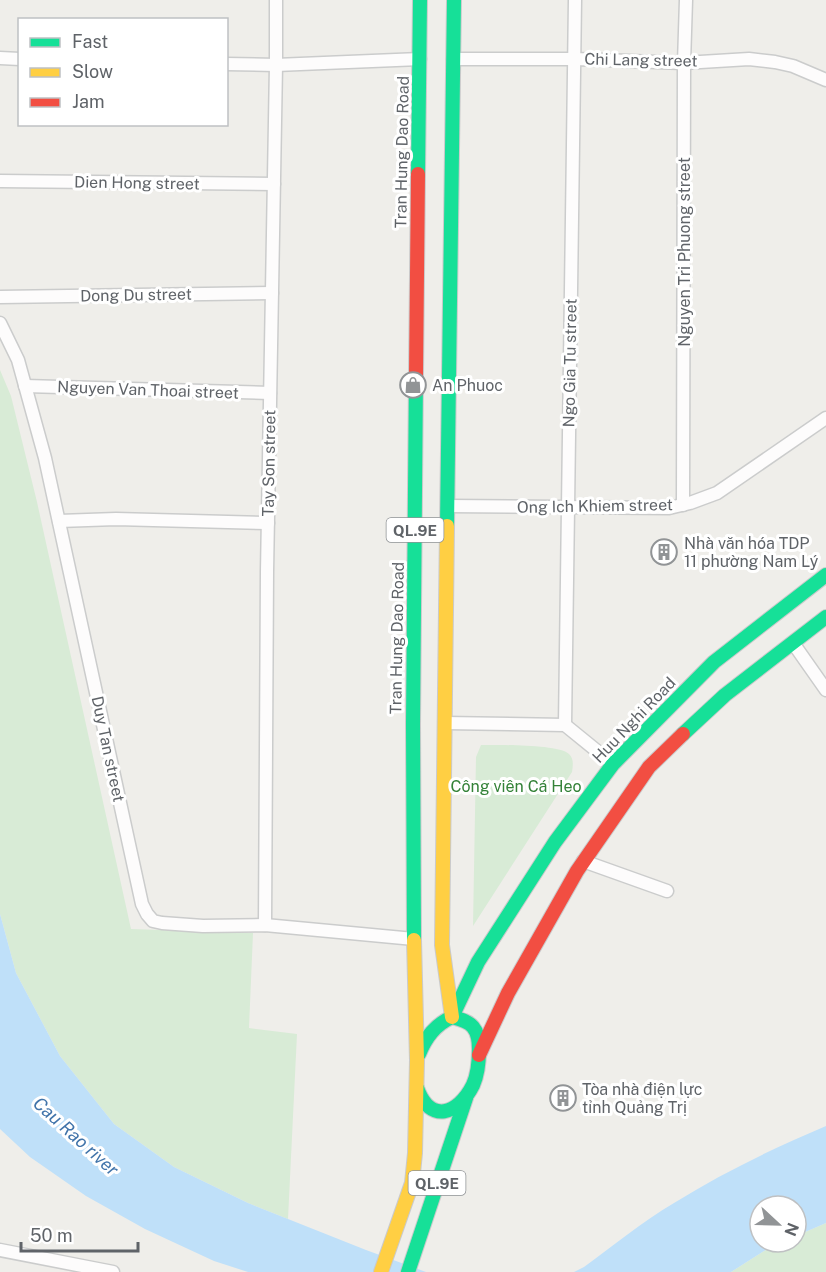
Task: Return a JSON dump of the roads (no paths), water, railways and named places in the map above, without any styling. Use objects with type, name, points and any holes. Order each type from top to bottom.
[{"type":"main road","name":"Tran Hung Dao Road","points":[[381,1272],[412,1183],[415,1153],[417,1060],[414,939],[429,723],[448,506],[436,59],[420,0]]},
{"type":"main road","name":"Tran Hung Dao Road","points":[[417,1060],[432,1029],[452,1017],[442,945],[429,723],[436,59],[454,0]]},
{"type":"main road","name":"Huu Nghi Road","points":[[452,1017],[483,953],[555,842],[613,764],[714,662],[823,581]]},
{"type":"main road","points":[[479,1054],[508,993],[583,861],[649,767],[725,695],[826,617]]},
{"type":"main road","points":[[417,1086],[420,1099],[433,1111],[441,1112],[454,1108],[466,1097],[476,1077],[479,1043],[474,1028],[468,1022],[452,1017]]},
{"type":"main road","name":"QL.9E","points":[[408,1271],[466,1097]]},
{"type":"street","name":"Tay Son street","points":[[265,925],[276,0]]},
{"type":"street","name":"Ngo Gia Tu street","points":[[565,725],[575,0]]},
{"type":"street","name":"Nguyen Tri Phuong street","points":[[683,505],[686,0]]},
{"type":"street","points":[[0,58],[18,59]]},
{"type":"street","name":"Chi Lang street","points":[[228,64],[276,65],[436,59],[575,59],[684,63],[749,59],[793,66],[826,80]]},
{"type":"street","name":"Dien Hong street","points":[[0,182],[273,184]]},
{"type":"street","name":"Dong Du street","points":[[0,297],[272,292]]},
{"type":"street","name":"Duy Tan street","points":[[0,322],[18,360],[45,458],[142,904],[147,914],[153,921],[172,924],[265,925],[414,939]]},
{"type":"street","name":"Nguyen Van Thoai street","points":[[26,386],[270,393]]},
{"type":"street","name":"Ong Ich Khiem street","points":[[448,506],[669,508],[683,505],[717,493],[826,418]]},
{"type":"street","points":[[59,521],[116,519],[268,523]]},
{"type":"street","points":[[793,643],[826,690]]},
{"type":"street","points":[[429,723],[565,725],[613,764]]},
{"type":"street","points":[[583,861],[667,891]]},
{"type":"street","points":[[0,1250],[113,1272]]},
{"type":"water","name":"Cau Rao river","points":[[0,914],[16,973],[60,1056],[114,1124],[174,1167],[248,1203],[426,1272],[248,1272],[214,1261],[145,1229],[86,1196],[30,1157],[0,1129]]},
{"type":"water","points":[[826,1126],[826,1223],[808,1231],[808,1194],[748,1194],[748,1254],[759,1254],[731,1272],[574,1272],[692,1192],[787,1143]]},
{"type":"place","name":"An Phuoc","points":[[413,385]]},
{"type":"place","name":"Nhà văn hóa TDP 11 phường Nam Lý","points":[[664,552]]},
{"type":"place","name":"Tòa nhà điện lực tỉnh Quảng Trị","points":[[563,1098]]},
{"type":"park label","name":"Công viên Cá Heo","points":[[516,786]]}]
